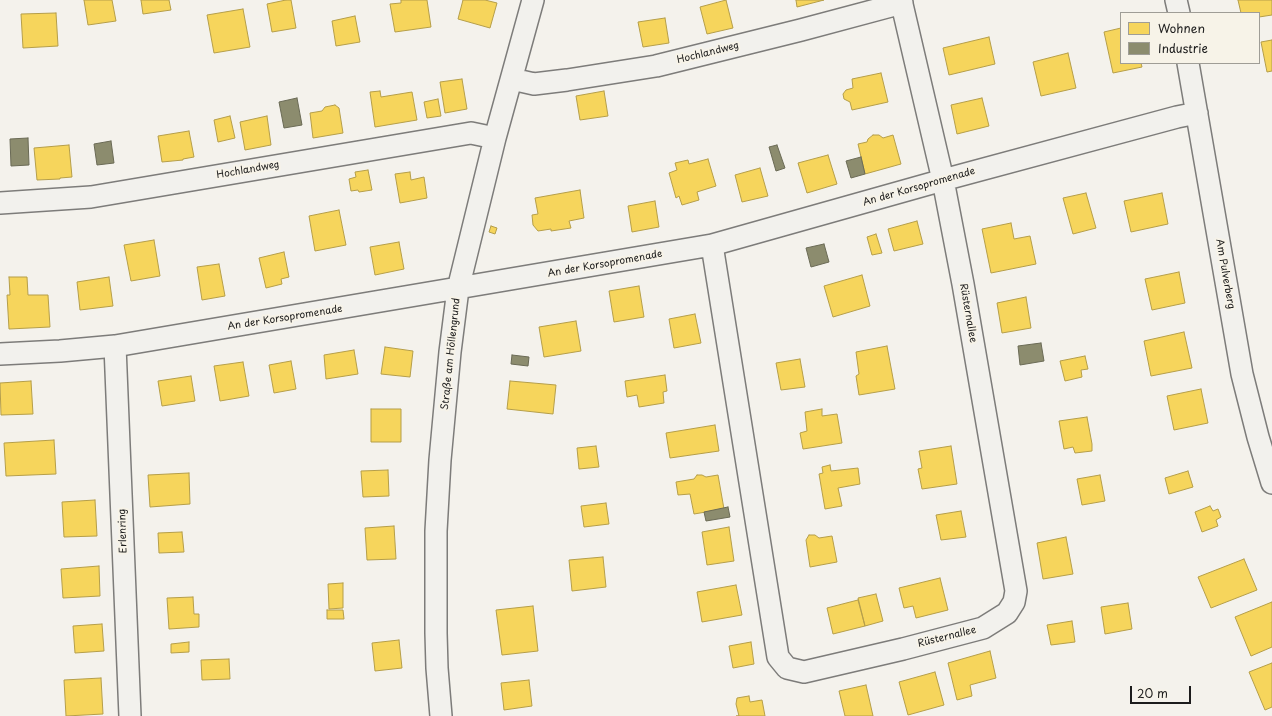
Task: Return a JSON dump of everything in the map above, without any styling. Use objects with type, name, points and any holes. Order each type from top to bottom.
[{"type":"street","name":"Straße am Höllengrund","points":[[441,716],[436,633],[436,531],[440,453],[458,289],[495,138],[533,0]]},
{"type":"street","points":[[1176,0],[1179,12]]},
{"type":"street","name":"Hochlandweg","points":[[512,79],[534,84],[656,66],[902,2]]},
{"type":"street","name":"Rüsternallee","points":[[712,246],[778,658],[788,668],[804,672],[903,649],[983,628],[1007,613],[1014,602],[1016,591],[963,284],[943,180],[902,2]]},
{"type":"street","name":"Am Pulverberg","points":[[1188,64],[1242,374],[1258,437],[1272,483]]},
{"type":"street","name":"An der Korsopromenade","points":[[0,354],[116,346],[712,246],[943,180],[1177,117],[1197,113]]},
{"type":"street","name":"Hochlandweg","points":[[0,203],[92,197],[471,133],[495,138]]},
{"type":"street","name":"Erlenring","points":[[116,346],[130,716]]},
{"type":"building: Wohnen","points":[[84,0],[112,0],[116,21],[88,25]]},
{"type":"building: Wohnen","points":[[141,0],[169,0],[171,10],[143,14]]},
{"type":"building: Wohnen","points":[[291,0],[296,28],[272,32],[267,4]]},
{"type":"building: Wohnen","points":[[401,0],[427,0],[431,27],[395,32],[390,4],[401,3]]},
{"type":"building: Wohnen","points":[[463,0],[485,0],[497,3],[490,28],[458,19]]},
{"type":"building: Wohnen","points":[[726,0],[733,28],[707,34],[700,7]]},
{"type":"building: Wohnen","points":[[796,0],[824,0],[797,7]]},
{"type":"building: Wohnen","points":[[1238,0],[1272,0],[1272,15],[1260,17],[1260,12],[1241,12]]},
{"type":"building: Wohnen","points":[[243,9],[250,47],[214,53],[207,15]]},
{"type":"building: Wohnen","points":[[56,13],[58,46],[23,48],[21,14]]},
{"type":"building: Wohnen","points":[[355,16],[360,42],[336,46],[332,21]]},
{"type":"building: Wohnen","points":[[665,18],[669,43],[643,47],[638,22]]},
{"type":"building: Wohnen","points":[[1120,28],[1120,64],[1141,64],[1142,67],[1113,73],[1104,32]]},
{"type":"building: Wohnen","points":[[989,37],[995,64],[949,75],[943,48]]},
{"type":"building: Wohnen","points":[[1272,40],[1272,71],[1267,72],[1261,42]]},
{"type":"building: Wohnen","points":[[1068,53],[1076,88],[1041,96],[1033,62]]},
{"type":"building: Wohnen","points":[[881,73],[888,102],[852,110],[850,102],[844,99],[843,94],[846,90],[853,88],[852,79]]},
{"type":"building: Wohnen","points":[[462,79],[467,109],[445,113],[440,82]]},
{"type":"building: Wohnen","points":[[380,91],[381,97],[412,92],[417,120],[375,127],[370,92]]},
{"type":"building: Wohnen","points":[[604,91],[608,116],[580,120],[576,96]]},
{"type":"building: Wohnen","points":[[982,98],[989,126],[957,134],[951,105]]},
{"type":"building: Wohnen","points":[[438,99],[441,116],[427,118],[424,102]]},
{"type":"building: Wohnen","points":[[335,105],[339,108],[343,133],[313,138],[310,113],[322,111],[325,107]]},
{"type":"building: Wohnen","points":[[230,116],[235,138],[218,142],[214,120]]},
{"type":"building: Wohnen","points":[[267,116],[271,145],[245,150],[240,122]]},
{"type":"building: Wohnen","points":[[189,131],[194,157],[183,160],[162,162],[158,136]]},
{"type":"building: Wohnen","points":[[873,135],[879,135],[883,138],[893,135],[901,164],[865,174],[858,144],[867,142]]},
{"type":"building: Wohnen","points":[[69,145],[72,177],[37,180],[34,148]]},
{"type":"building: Wohnen","points":[[828,155],[837,184],[807,193],[798,163]]},
{"type":"building: Wohnen","points":[[708,159],[716,186],[697,192],[699,200],[682,205],[679,196],[676,198],[669,173],[677,170],[675,163],[688,160],[689,164]]},
{"type":"building: Wohnen","points":[[760,168],[768,196],[742,202],[735,175]]},
{"type":"building: Wohnen","points":[[368,170],[372,190],[359,192],[358,190],[351,191],[349,179],[356,177],[355,172]]},
{"type":"building: Wohnen","points":[[410,172],[411,180],[424,177],[427,198],[400,203],[395,174]]},
{"type":"building: Wohnen","points":[[580,190],[584,218],[569,221],[571,228],[538,231],[533,225],[532,215],[538,214],[535,198]]},
{"type":"building: Wohnen","points":[[1086,193],[1096,228],[1073,234],[1063,198]]},
{"type":"building: Wohnen","points":[[1162,193],[1168,224],[1131,232],[1124,201]]},
{"type":"building: Wohnen","points":[[655,201],[659,227],[632,232],[628,206]]},
{"type":"building: Wohnen","points":[[339,210],[346,245],[315,251],[309,216]]},
{"type":"building: Wohnen","points":[[917,221],[923,244],[894,251],[888,229]]},
{"type":"building: Wohnen","points":[[1011,223],[1014,239],[1030,236],[1036,264],[991,273],[982,229]]},
{"type":"building: Wohnen","points":[[491,226],[497,228],[495,234],[489,232]]},
{"type":"building: Wohnen","points":[[876,234],[882,253],[872,255],[867,237]]},
{"type":"building: Wohnen","points":[[154,240],[160,276],[131,281],[124,245]]},
{"type":"building: Wohnen","points":[[399,242],[404,269],[375,275],[370,247]]},
{"type":"building: Wohnen","points":[[284,252],[289,277],[281,279],[282,284],[266,288],[259,258]]},
{"type":"building: Wohnen","points":[[219,264],[225,296],[202,300],[197,267]]},
{"type":"building: Wohnen","points":[[1179,272],[1185,303],[1152,310],[1145,279]]},
{"type":"building: Wohnen","points":[[862,275],[870,306],[833,317],[824,286]]},
{"type":"building: Wohnen","points":[[9,277],[27,277],[28,295],[48,295],[50,327],[9,329],[7,295],[10,295]]},
{"type":"building: Wohnen","points":[[109,277],[113,306],[80,310],[77,282]]},
{"type":"building: Wohnen","points":[[639,286],[644,317],[614,322],[609,291]]},
{"type":"building: Wohnen","points":[[1026,297],[1031,328],[1002,333],[997,303]]},
{"type":"building: Wohnen","points":[[695,314],[701,343],[674,348],[669,319]]},
{"type":"building: Wohnen","points":[[576,321],[581,351],[544,357],[539,327]]},
{"type":"building: Wohnen","points":[[1184,332],[1192,368],[1151,376],[1144,341]]},
{"type":"building: Wohnen","points":[[887,346],[895,389],[859,395],[856,376],[859,374],[856,352]]},
{"type":"building: Wohnen","points":[[385,347],[413,351],[410,377],[381,374]]},
{"type":"building: Wohnen","points":[[354,350],[358,374],[326,379],[324,355]]},
{"type":"building: Wohnen","points":[[1085,356],[1088,369],[1081,370],[1082,377],[1065,381],[1060,361]]},
{"type":"building: Wohnen","points":[[800,359],[805,387],[781,390],[776,363]]},
{"type":"building: Wohnen","points":[[291,361],[296,389],[274,393],[269,365]]},
{"type":"building: Wohnen","points":[[243,362],[249,396],[220,401],[214,366]]},
{"type":"building: Wohnen","points":[[665,375],[667,391],[663,392],[664,403],[639,407],[637,395],[627,397],[625,381]]},
{"type":"building: Wohnen","points":[[191,376],[195,401],[162,406],[158,381]]},
{"type":"building: Wohnen","points":[[31,381],[33,414],[1,415],[0,383]]},
{"type":"building: Wohnen","points":[[510,381],[556,385],[553,414],[507,409]]},
{"type":"building: Wohnen","points":[[1201,389],[1208,423],[1174,430],[1167,396]]},
{"type":"building: Wohnen","points":[[371,409],[401,409],[401,442],[371,442]]},
{"type":"building: Wohnen","points":[[822,409],[822,416],[837,414],[842,443],[803,449],[800,433],[807,431],[805,412]]},
{"type":"building: Wohnen","points":[[1087,417],[1092,451],[1075,453],[1073,447],[1064,449],[1059,421]]},
{"type":"building: Wohnen","points":[[715,425],[719,451],[670,458],[666,433]]},
{"type":"building: Wohnen","points":[[54,440],[56,474],[6,476],[4,443]]},
{"type":"building: Wohnen","points":[[596,446],[599,467],[579,469],[577,448]]},
{"type":"building: Wohnen","points":[[951,446],[957,484],[922,489],[918,469],[922,468],[919,451]]},
{"type":"building: Wohnen","points":[[830,465],[831,471],[858,468],[860,484],[838,488],[842,506],[825,509],[819,474],[823,473],[822,467]]},
{"type":"building: Wohnen","points":[[388,470],[389,496],[363,497],[361,471]]},
{"type":"building: Wohnen","points":[[1188,471],[1193,487],[1169,494],[1165,478]]},
{"type":"building: Wohnen","points":[[189,473],[190,504],[150,507],[148,475]]},
{"type":"building: Wohnen","points":[[697,475],[706,477],[718,475],[724,509],[694,514],[690,494],[678,495],[676,482],[694,479]]},
{"type":"building: Wohnen","points":[[1100,475],[1105,501],[1082,505],[1077,479]]},
{"type":"building: Wohnen","points":[[95,500],[97,536],[64,537],[62,502]]},
{"type":"building: Wohnen","points":[[606,503],[609,524],[584,527],[581,506]]},
{"type":"building: Wohnen","points":[[1210,506],[1213,511],[1218,509],[1221,517],[1216,520],[1218,526],[1202,532],[1195,512]]},
{"type":"building: Wohnen","points":[[961,511],[966,537],[941,540],[936,515]]},
{"type":"building: Wohnen","points":[[394,526],[396,559],[367,560],[365,528]]},
{"type":"building: Wohnen","points":[[729,527],[734,561],[707,565],[702,532]]},
{"type":"building: Wohnen","points":[[182,532],[184,552],[159,553],[158,533]]},
{"type":"building: Wohnen","points":[[809,535],[815,535],[819,538],[832,536],[837,562],[810,567],[806,540]]},
{"type":"building: Wohnen","points":[[1066,537],[1073,574],[1043,579],[1037,543]]},
{"type":"building: Wohnen","points":[[603,557],[606,587],[572,591],[569,560]]},
{"type":"building: Wohnen","points":[[1244,559],[1257,590],[1211,608],[1198,577]]},
{"type":"building: Wohnen","points":[[99,566],[100,596],[63,598],[61,569]]},
{"type":"building: Wohnen","points":[[940,578],[948,610],[916,618],[913,606],[904,608],[899,588]]},
{"type":"building: Wohnen","points":[[343,583],[343,608],[329,609],[328,584]]},
{"type":"building: Wohnen","points":[[736,585],[742,615],[702,622],[697,592]]},
{"type":"building: Wohnen","points":[[876,594],[883,621],[865,626],[858,598]]},
{"type":"building: Wohnen","points":[[193,597],[194,614],[199,614],[199,627],[169,629],[167,598]]},
{"type":"building: Wohnen","points":[[858,600],[865,626],[833,634],[827,608]]},
{"type":"building: Wohnen","points":[[1272,602],[1272,647],[1251,656],[1235,617]]},
{"type":"building: Wohnen","points":[[1128,603],[1132,629],[1105,634],[1101,607]]},
{"type":"building: Wohnen","points":[[533,606],[538,651],[502,655],[496,610]]},
{"type":"building: Wohnen","points":[[327,610],[343,610],[344,619],[327,619]]},
{"type":"building: Wohnen","points":[[1072,621],[1075,642],[1051,645],[1047,625]]},
{"type":"building: Wohnen","points":[[102,624],[104,651],[75,653],[73,626]]},
{"type":"building: Wohnen","points":[[399,640],[402,668],[375,671],[372,643]]},
{"type":"building: Wohnen","points":[[189,642],[189,652],[171,653],[171,644]]},
{"type":"building: Wohnen","points":[[751,642],[754,664],[733,668],[729,646]]},
{"type":"building: Wohnen","points":[[990,651],[996,678],[970,685],[972,696],[957,700],[948,663]]},
{"type":"building: Wohnen","points":[[229,659],[230,679],[202,680],[201,660]]},
{"type":"building: Wohnen","points":[[1272,663],[1272,707],[1265,710],[1249,672]]},
{"type":"building: Wohnen","points":[[935,672],[944,705],[908,715],[899,682]]},
{"type":"building: Wohnen","points":[[101,678],[103,714],[66,716],[64,680]]},
{"type":"building: Wohnen","points":[[529,680],[532,706],[504,710],[501,683]]},
{"type":"building: Wohnen","points":[[866,685],[873,716],[845,716],[839,691]]},
{"type":"building: Wohnen","points":[[749,696],[750,702],[762,700],[765,716],[739,716],[736,704],[737,698]]},
{"type":"building: Industrie","points":[[297,98],[302,125],[284,128],[279,102]]},
{"type":"building: Industrie","points":[[28,138],[29,165],[11,166],[10,139]]},
{"type":"building: Industrie","points":[[111,141],[114,163],[97,165],[94,144]]},
{"type":"building: Industrie","points":[[777,145],[785,168],[776,171],[769,147]]},
{"type":"building: Industrie","points":[[861,157],[865,174],[851,178],[846,161]]},
{"type":"building: Industrie","points":[[824,244],[829,262],[811,267],[806,248]]},
{"type":"building: Industrie","points":[[1041,343],[1044,361],[1020,365],[1018,346]]},
{"type":"building: Industrie","points":[[512,355],[529,357],[528,366],[511,364]]},
{"type":"building: Industrie","points":[[728,507],[730,517],[706,521],[704,512]]}]
